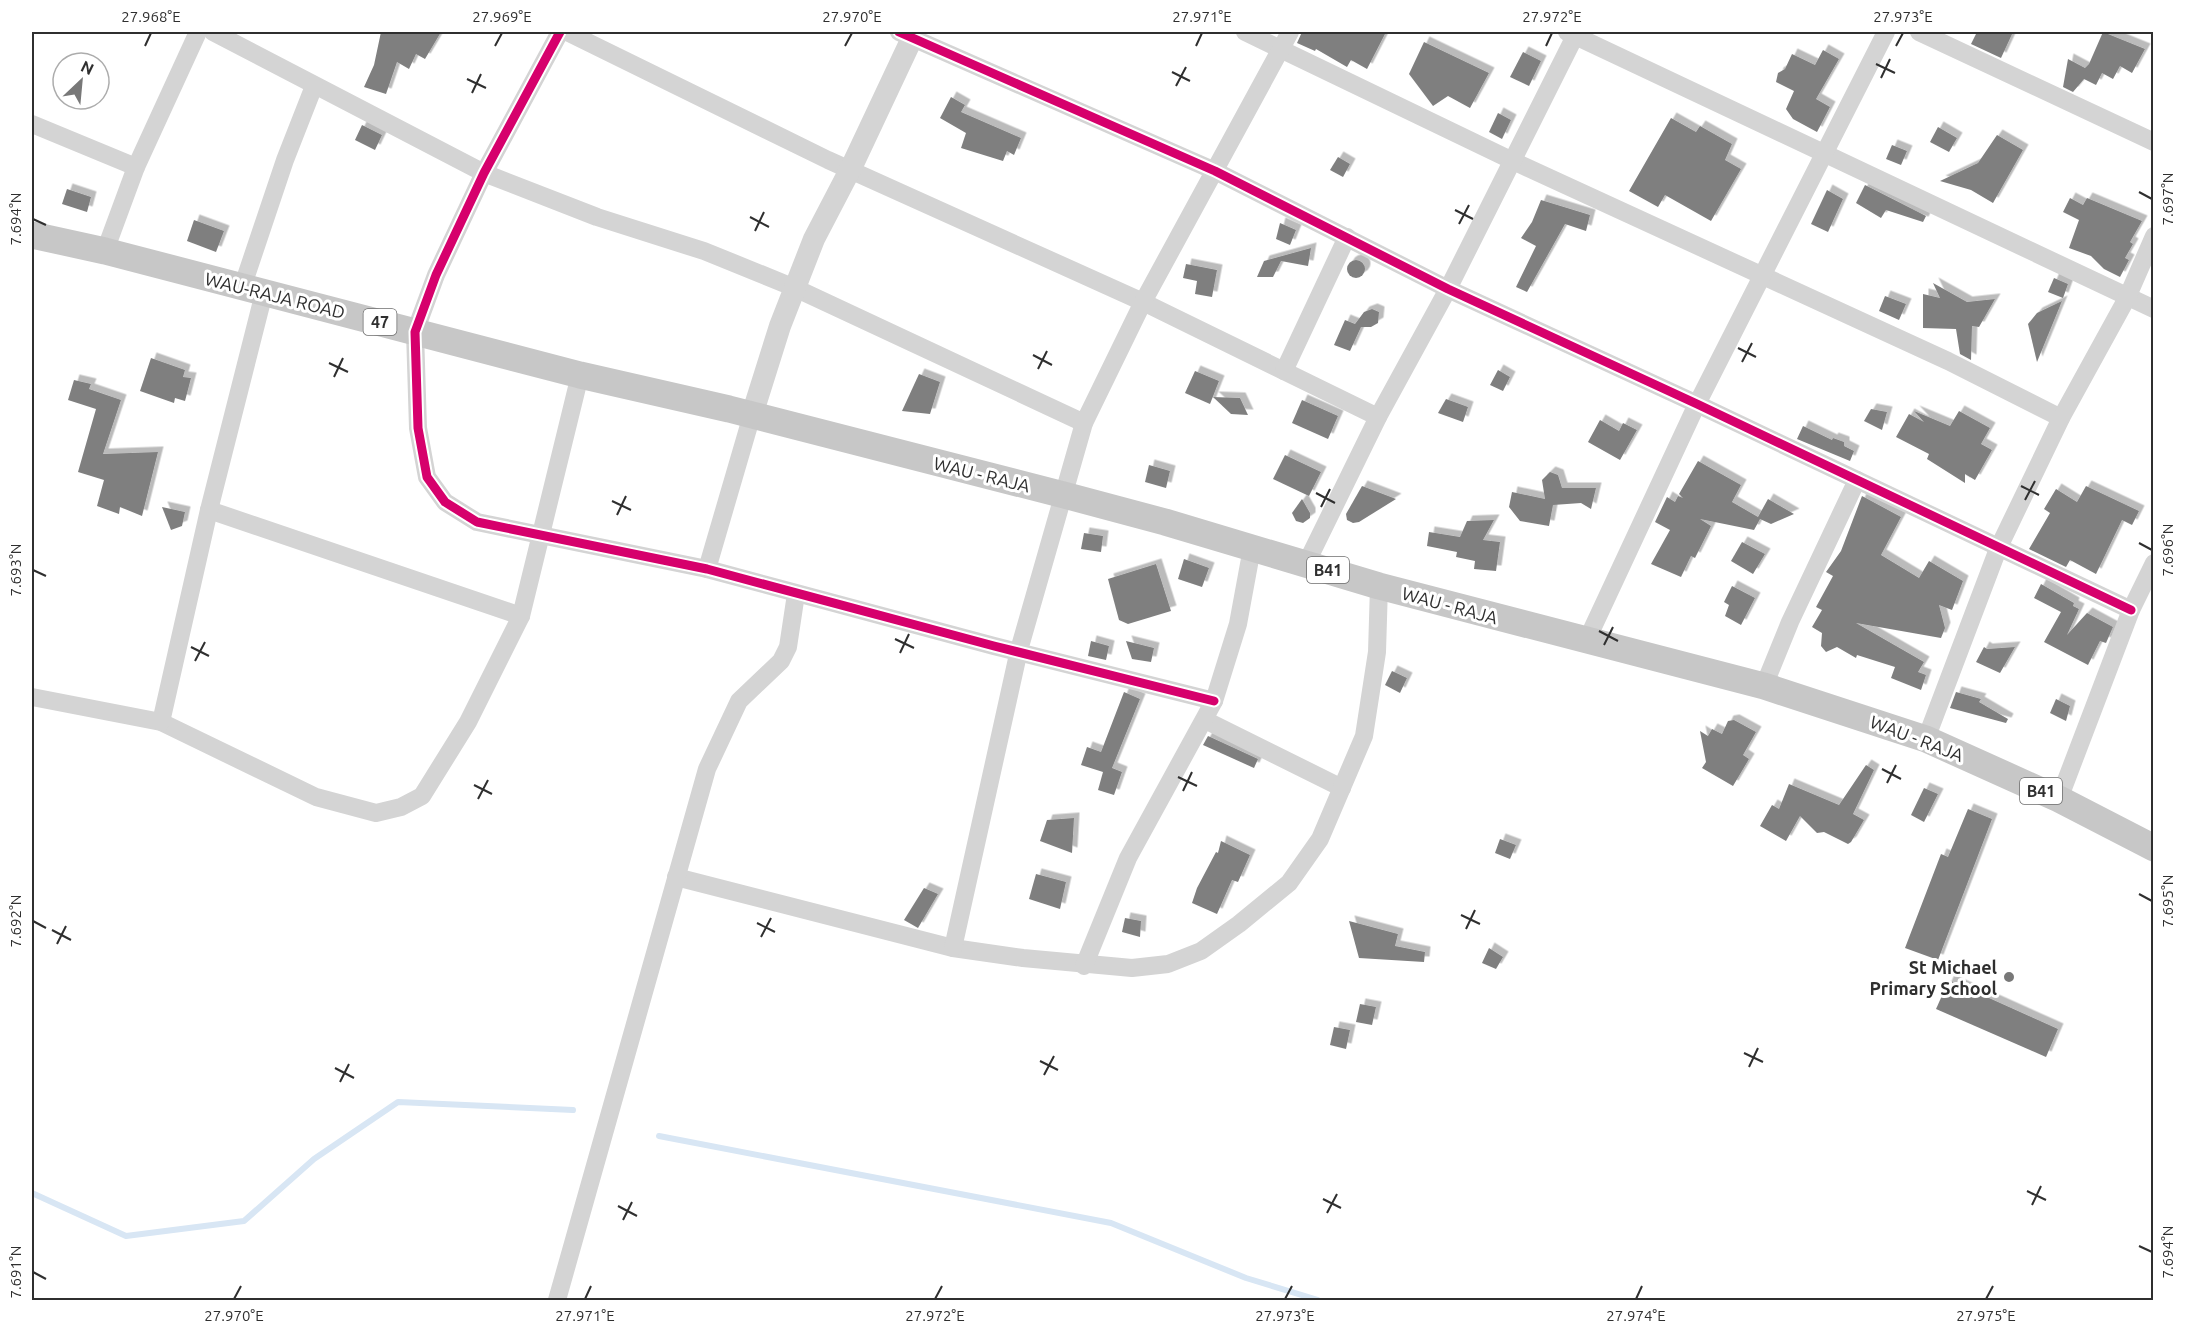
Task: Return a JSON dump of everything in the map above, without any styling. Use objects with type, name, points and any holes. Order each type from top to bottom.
[{"type":"main road","name":"WAU-RAJA ROAD","points":[[32,235],[105,251],[580,375],[740,412]]},
{"type":"main road","name":"WAU - RAJA","points":[[740,412],[1064,495],[1379,586],[1764,686],[1926,739],[2059,799],[2154,848]]},
{"type":"street","points":[[105,251],[136,167],[198,32]]},
{"type":"street","points":[[213,32],[484,173],[597,217],[704,251],[795,288],[1084,423]]},
{"type":"street","points":[[560,32],[484,173],[436,275],[415,332],[418,428],[427,477],[445,502],[477,522],[707,569],[796,594],[1214,700]]},
{"type":"street","points":[[567,32],[828,160],[851,168],[1143,302],[1378,417]]},
{"type":"street","points":[[1245,32],[1513,161],[1948,361],[2061,418]]},
{"type":"street","points":[[953,948],[1019,650],[1084,423],[1143,302],[1290,32]]},
{"type":"street","points":[[1587,640],[1698,404],[1886,32]]},
{"type":"street","points":[[1919,32],[2154,142]]},
{"type":"street","points":[[707,569],[740,412],[776,337],[814,239],[851,168],[909,33],[1215,171],[1448,289],[1698,404],[1998,549],[2131,610]]},
{"type":"street","points":[[1306,564],[1378,417],[1448,289],[1513,161],[1573,33],[2154,309]]},
{"type":"street","points":[[161,722],[209,510],[253,290],[285,160],[314,86]]},
{"type":"street","points":[[32,124],[136,167]]},
{"type":"street","points":[[1926,739],[1998,549],[2061,418],[2127,298],[2154,236]]},
{"type":"street","points":[[1284,371],[1347,237]]},
{"type":"street","points":[[32,697],[161,722],[316,797],[376,813],[401,807],[422,796],[468,722],[521,616],[580,375]]},
{"type":"street","points":[[1764,686],[1790,622],[1857,480]]},
{"type":"street","points":[[209,510],[521,616]]},
{"type":"street","points":[[1084,966],[1128,858],[1214,700],[1238,624],[1252,548]]},
{"type":"street","points":[[2059,799],[2131,610],[2154,563]]},
{"type":"street","points":[[676,877],[953,948],[1084,966],[1132,968],[1168,964],[1211,944],[1289,883],[1320,839],[1364,736],[1377,652],[1379,586]]},
{"type":"street","points":[[557,1300],[707,769],[739,701],[781,661],[788,647],[796,594]]},
{"type":"street","points":[[1205,720],[1342,788]]},
{"type":"building","points":[[381,32],[441,32],[425,59],[416,54],[409,69],[397,62],[386,94],[364,87],[374,65]]},
{"type":"building","points":[[1302,32],[1386,32],[1367,69],[1351,60],[1347,67],[1316,49],[1315,51],[1297,43]]},
{"type":"building","points":[[1977,32],[2013,32],[2001,58],[1971,44]]},
{"type":"building","points":[[2103,32],[2145,49],[2132,73],[2120,66],[2113,79],[2102,73],[2096,85],[2084,79],[2073,92],[2063,87],[2068,59],[2085,68]]},
{"type":"building","points":[[1424,42],[1489,73],[1470,108],[1448,96],[1433,106],[1409,74]]},
{"type":"building","points":[[1823,50],[1839,59],[1816,99],[1830,107],[1817,132],[1793,119],[1786,109],[1794,91],[1776,82],[1778,73],[1785,69],[1792,54],[1815,65]]},
{"type":"building","points":[[1523,52],[1541,61],[1529,86],[1510,77]]},
{"type":"building","points":[[951,97],[965,105],[961,112],[1021,138],[1014,155],[1007,151],[1003,161],[961,148],[966,133],[940,118]]},
{"type":"building","points":[[1498,113],[1511,120],[1502,139],[1489,132]]},
{"type":"building","points":[[1671,118],[1696,132],[1700,126],[1732,144],[1725,160],[1741,169],[1711,221],[1665,195],[1658,207],[1629,191]]},
{"type":"building","points":[[362,125],[382,135],[375,150],[355,140]]},
{"type":"building","points":[[1938,127],[1957,138],[1949,152],[1930,142]]},
{"type":"building","points":[[1997,135],[2023,150],[1993,203],[1971,190],[1940,181],[1978,163]]},
{"type":"building","points":[[1892,145],[1907,151],[1901,165],[1886,159]]},
{"type":"building","points":[[1338,157],[1350,164],[1343,177],[1330,170]]},
{"type":"building","points":[[1865,185],[1926,216],[1923,222],[1886,210],[1881,218],[1856,203]]},
{"type":"building","points":[[67,189],[91,197],[87,212],[62,204]]},
{"type":"building","points":[[1827,190],[1843,199],[1828,232],[1811,224]]},
{"type":"building","points":[[2070,198],[2083,205],[2087,198],[2142,221],[2130,242],[2133,244],[2125,258],[2129,260],[2120,277],[2104,269],[2091,256],[2069,248],[2079,220],[2063,212]]},
{"type":"building","points":[[1541,200],[1590,215],[1586,231],[1565,224],[1527,292],[1516,287],[1536,246],[1521,238],[1532,222]]},
{"type":"building","points":[[194,220],[224,231],[216,252],[187,241]]},
{"type":"building","points":[[1280,223],[1296,230],[1290,245],[1276,239]]},
{"type":"building","points":[[1311,248],[1308,266],[1281,261],[1273,277],[1257,277],[1264,261]]},
{"type":"building","points":[[1356,260],[1362,263],[1365,269],[1362,275],[1356,278],[1350,275],[1347,269],[1350,263]]},
{"type":"building","points":[[1186,264],[1217,270],[1212,297],[1195,294],[1197,281],[1183,278]]},
{"type":"building","points":[[2054,278],[2068,284],[2063,298],[2048,292]]},
{"type":"building","points":[[1933,283],[1967,302],[1995,299],[1979,327],[1972,326],[1971,360],[1960,354],[1956,329],[1923,328],[1923,294],[1940,298]]},
{"type":"building","points":[[1885,296],[1906,304],[1899,320],[1879,311]]},
{"type":"building","points":[[2062,301],[2037,362],[2028,324],[2037,313]]},
{"type":"building","points":[[1372,309],[1379,312],[1378,323],[1371,327],[1361,327],[1350,351],[1334,345],[1345,320],[1355,324],[1364,312]]},
{"type":"building","points":[[151,358],[185,370],[183,377],[191,378],[185,401],[175,398],[174,403],[140,391]]},
{"type":"building","points":[[1498,370],[1510,377],[1503,391],[1490,385]]},
{"type":"building","points":[[1195,371],[1219,381],[1210,404],[1185,393]]},
{"type":"building","points":[[919,374],[940,382],[930,414],[902,411]]},
{"type":"building","points":[[74,380],[91,384],[89,389],[121,400],[103,454],[158,452],[142,516],[120,507],[119,514],[97,506],[104,480],[78,472],[96,409],[68,400]]},
{"type":"building","points":[[1213,397],[1240,398],[1248,415],[1231,414]]},
{"type":"building","points":[[1446,399],[1468,407],[1463,422],[1438,413]]},
{"type":"building","points":[[1302,400],[1338,416],[1328,439],[1292,423]]},
{"type":"building","points":[[1871,409],[1887,412],[1882,430],[1864,421]]},
{"type":"building","points":[[1914,411],[1950,426],[1959,411],[1990,428],[1981,444],[1992,450],[1975,480],[1965,474],[1965,483],[1927,459],[1929,454],[1896,437],[1909,414],[1924,422]]},
{"type":"building","points":[[1600,420],[1619,431],[1623,423],[1637,430],[1620,460],[1588,442]]},
{"type":"building","points":[[1803,426],[1832,440],[1833,438],[1844,442],[1844,446],[1854,451],[1850,461],[1797,439]]},
{"type":"building","points":[[1285,455],[1321,472],[1309,496],[1273,479]]},
{"type":"building","points":[[1698,461],[1741,485],[1732,502],[1758,517],[1768,499],[1794,514],[1771,524],[1760,519],[1754,530],[1700,519],[1711,526],[1695,558],[1691,556],[1681,577],[1651,564],[1670,530],[1655,522],[1667,497],[1675,502],[1678,496],[1683,498],[1679,494]]},
{"type":"building","points":[[1149,465],[1170,471],[1166,488],[1145,482]]},
{"type":"building","points":[[1550,472],[1558,475],[1562,488],[1596,488],[1591,509],[1581,503],[1553,505],[1549,526],[1520,521],[1509,507],[1512,492],[1545,499],[1542,480]]},
{"type":"building","points":[[1362,486],[1396,499],[1359,522],[1353,523],[1347,520],[1346,514]]},
{"type":"building","points":[[2086,486],[2139,511],[2132,525],[2122,520],[2096,574],[2070,560],[2066,567],[2029,549],[2050,513],[2044,509],[2056,489],[2077,502]]},
{"type":"building","points":[[1862,496],[1901,517],[1881,555],[1919,578],[1929,561],[1963,581],[1952,610],[1939,605],[1945,628],[1941,638],[1856,623],[1924,662],[1918,672],[1926,675],[1921,690],[1891,678],[1895,667],[1857,655],[1856,658],[1837,647],[1826,652],[1821,646],[1822,633],[1812,627],[1822,610],[1816,607],[1833,576],[1826,572],[1841,551]]},
{"type":"building","points":[[1302,499],[1310,513],[1310,518],[1303,523],[1296,521],[1292,513]]},
{"type":"building","points":[[162,507],[185,512],[182,526],[171,530]]},
{"type":"building","points":[[1494,520],[1483,540],[1500,542],[1496,571],[1474,569],[1475,561],[1456,557],[1457,552],[1427,546],[1429,532],[1460,537],[1467,521]]},
{"type":"building","points":[[1084,533],[1103,536],[1101,552],[1081,549]]},
{"type":"building","points":[[1742,542],[1765,554],[1753,574],[1731,561]]},
{"type":"building","points":[[1184,559],[1209,568],[1202,587],[1178,579]]},
{"type":"building","points":[[1156,564],[1171,611],[1128,624],[1119,620],[1108,579]]},
{"type":"building","points":[[2041,584],[2074,603],[2073,606],[2079,609],[2067,635],[2087,613],[2113,627],[2106,643],[2100,641],[2088,665],[2044,642],[2061,612],[2034,598]]},
{"type":"building","points":[[1732,586],[1755,598],[1741,625],[1725,616],[1729,605],[1724,602]]},
{"type":"building","points":[[1091,641],[1109,646],[1106,660],[1088,656]]},
{"type":"building","points":[[1126,641],[1154,648],[1151,662],[1132,659]]},
{"type":"building","points":[[1984,647],[1987,649],[2015,647],[2000,673],[1976,662]]},
{"type":"building","points":[[1392,671],[1407,678],[1400,693],[1385,685]]},
{"type":"building","points":[[1124,692],[1140,699],[1112,768],[1122,772],[1114,795],[1098,790],[1103,772],[1081,765],[1087,747],[1101,752]]},
{"type":"building","points":[[1956,692],[1981,699],[1979,702],[2008,719],[2006,723],[1950,708]]},
{"type":"building","points":[[2056,699],[2070,706],[2066,721],[2050,713]]},
{"type":"building","points":[[1734,720],[1756,732],[1743,755],[1749,759],[1733,786],[1702,768],[1706,762],[1700,731],[1708,736],[1712,729],[1722,734],[1728,721]]},
{"type":"building","points":[[1208,736],[1258,759],[1254,768],[1203,745]]},
{"type":"building","points":[[1866,765],[1874,770],[1853,814],[1864,820],[1848,844],[1824,832],[1817,833],[1800,816],[1786,841],[1760,826],[1772,805],[1779,809],[1789,784],[1839,805]]},
{"type":"building","points":[[1924,788],[1938,794],[1924,822],[1911,815]]},
{"type":"building","points":[[1968,809],[1992,819],[1938,960],[1905,948],[1941,854],[1948,857]]},
{"type":"building","points":[[1074,818],[1072,853],[1040,841],[1047,820]]},
{"type":"building","points":[[1500,839],[1516,845],[1510,859],[1495,853]]},
{"type":"building","points":[[1221,841],[1250,855],[1238,882],[1232,880],[1217,914],[1192,903],[1197,888],[1216,852],[1218,853]]},
{"type":"building","points":[[1036,874],[1066,882],[1060,909],[1029,899]]},
{"type":"building","points":[[924,888],[938,894],[918,928],[904,920]]},
{"type":"building","points":[[1125,918],[1141,921],[1140,937],[1122,932]]},
{"type":"building","points":[[1349,921],[1398,934],[1395,946],[1425,952],[1424,962],[1359,958]]},
{"type":"building","points":[[1489,948],[1503,957],[1496,969],[1482,963]]},
{"type":"building","points":[[1949,980],[2058,1029],[2046,1057],[1936,1009]]},
{"type":"building","points":[[1360,1004],[1376,1007],[1372,1025],[1356,1022]]},
{"type":"building","points":[[1334,1027],[1350,1030],[1346,1049],[1330,1045]]},
{"type":"waterway","points":[[32,1193],[126,1236],[244,1221],[314,1159],[398,1102],[573,1110]]},
{"type":"waterway","points":[[659,1136],[1111,1223],[1246,1278],[1318,1300]]},
{"type":"cycle path","points":[[560,32],[484,173],[436,275],[415,332],[418,428],[427,477],[445,502],[477,522],[707,569],[994,646],[1214,701]]},
{"type":"cycle path","points":[[899,32],[1215,171],[1448,289],[1697,404],[2131,610]]},
{"type":"place","name":"St Michael Primary School","points":[[2009,977]]}]
